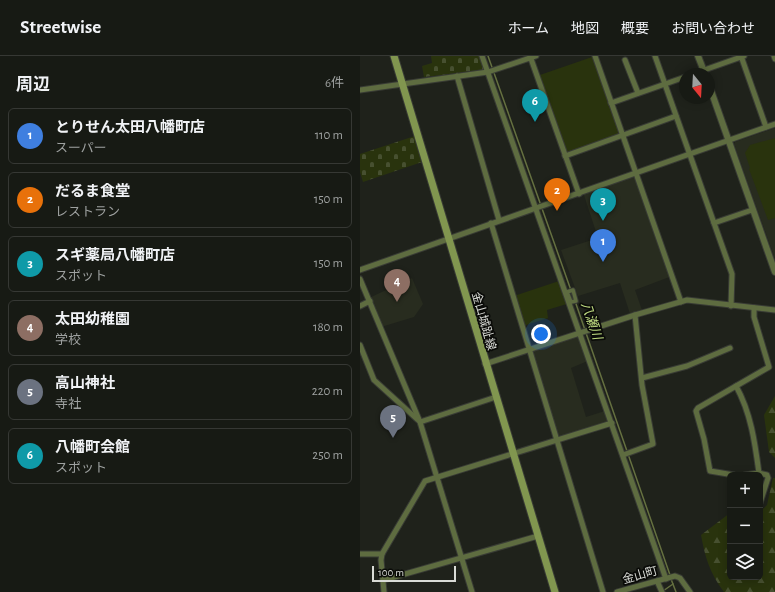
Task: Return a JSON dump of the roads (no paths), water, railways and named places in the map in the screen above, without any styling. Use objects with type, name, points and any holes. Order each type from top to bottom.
[{"type":"main road","name":"金山城趾線","points":[[394,56],[512,454],[555,592]]},
{"type":"street","points":[[482,56],[612,423],[627,453],[669,578],[680,578],[690,592]]},
{"type":"street","points":[[595,56],[681,302]]},
{"type":"street","points":[[655,56],[732,274],[731,306]]},
{"type":"street","points":[[698,56],[702,68]]},
{"type":"street","points":[[714,68],[742,56],[766,127]]},
{"type":"street","points":[[360,90],[488,72],[532,57],[579,194]]},
{"type":"street","points":[[625,60],[638,93]]},
{"type":"street","points":[[457,76],[499,220]]},
{"type":"street","points":[[611,103],[679,79]]},
{"type":"street","points":[[715,103],[775,272]]},
{"type":"street","points":[[565,156],[676,116]]},
{"type":"street","points":[[360,270],[775,124]]},
{"type":"street","points":[[714,223],[752,210]]},
{"type":"street","points":[[491,223],[603,592]]},
{"type":"street","points":[[360,279],[420,422],[472,592]]},
{"type":"street","points":[[485,364],[635,315],[687,300],[775,310]]},
{"type":"street","points":[[360,306],[370,301]]},
{"type":"street","points":[[727,474],[710,472],[704,439],[696,411],[698,408],[769,367],[754,317],[754,308]]},
{"type":"street","points":[[627,453],[653,444],[642,378],[635,315]]},
{"type":"street","points":[[360,345],[374,380],[420,422]]},
{"type":"street","points":[[642,378],[687,366],[730,348]]},
{"type":"street","points":[[736,386],[744,400],[751,426],[759,472]]},
{"type":"street","points":[[420,422],[496,397]]},
{"type":"street","points":[[384,592],[381,560],[382,554],[385,552],[425,481],[612,423]]},
{"type":"street","points":[[763,474],[767,475],[768,478],[763,494]]},
{"type":"street","points":[[384,580],[462,559],[538,536]]},
{"type":"street","points":[[360,554],[382,554]]},
{"type":"street","name":"金山町","points":[[617,592],[635,590],[669,578]]},
{"type":"street","points":[[657,581],[661,591]]},
{"type":"waterway","name":"八瀬川","points":[[488,56],[573,296]]},
{"type":"waterway","name":"八瀬川","points":[[575,301],[585,330]]},
{"type":"waterway","name":"八瀬川","points":[[586,333],[670,575]]},
{"type":"waterway","name":"八瀬川","points":[[671,579],[676,592]]},
{"type":"waterway","points":[[663,591],[673,584]]},
{"type":"place","name":"八幡町会館","points":[[535,122]]},
{"type":"place","name":"だるま食堂","points":[[557,211]]},
{"type":"place","name":"スギ薬局八幡町店","points":[[603,221]]},
{"type":"place","name":"とりせん太田八幡町店","points":[[603,262]]},
{"type":"place","name":"太田幼稚園","points":[[397,302]]},
{"type":"place","name":"高山神社","points":[[393,438]]}]
